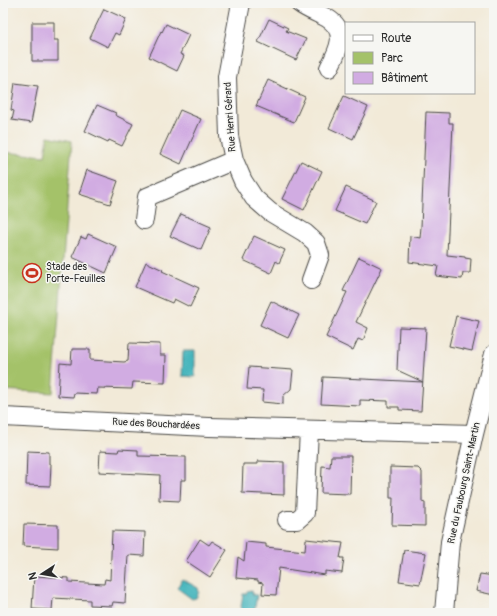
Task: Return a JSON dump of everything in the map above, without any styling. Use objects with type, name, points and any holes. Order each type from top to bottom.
[{"type":"street","name":"Rue Henri Gérard","points":[[241,3],[227,77],[230,136],[234,160],[242,181],[254,198],[270,212],[305,233],[316,242],[320,256],[311,280]]},
{"type":"street","points":[[299,3],[328,19],[337,28],[341,38],[329,68]]},
{"type":"street","name":"Rue Henri Gérard","points":[[144,220],[147,197],[234,160]]},
{"type":"street","name":"Rue du Faubourg Saint-Martin","points":[[444,613],[450,542],[474,434],[494,354]]},
{"type":"street","name":"Rue des Bouchardées","points":[[3,417],[209,427],[474,434]]},
{"type":"street","points":[[286,520],[297,520],[305,513],[309,430]]},
{"type":"green space","name":"Stade des Porte-Feuilles","points":[[48,136],[72,141],[53,393],[3,390],[3,152],[45,156]]},
{"type":"water","points":[[183,351],[195,351],[195,377],[182,376]]},
{"type":"water","points":[[182,579],[198,588],[199,592],[196,598],[192,599],[177,588]]},
{"type":"water","points":[[249,590],[252,591],[253,595],[257,595],[254,613],[240,613],[243,594],[246,594]]},
{"type":"building","points":[[104,9],[126,19],[119,35],[115,33],[108,47],[90,38]]},
{"type":"building","points":[[269,19],[288,28],[286,31],[306,39],[296,60],[258,42]]},
{"type":"building","points":[[32,22],[54,22],[54,40],[58,40],[58,61],[32,61]]},
{"type":"building","points":[[166,24],[189,35],[180,54],[184,56],[177,71],[149,57],[161,31],[162,32]]},
{"type":"building","points":[[268,80],[305,97],[294,122],[256,106]]},
{"type":"building","points":[[15,83],[38,86],[31,123],[12,120],[14,111],[11,110]]},
{"type":"building","points":[[344,96],[368,107],[353,139],[329,128]]},
{"type":"building","points":[[97,105],[116,113],[115,115],[133,124],[122,146],[109,140],[108,142],[85,131]]},
{"type":"building","points":[[180,110],[201,119],[181,164],[160,154]]},
{"type":"building","points":[[426,112],[449,113],[449,123],[453,123],[447,255],[471,259],[470,273],[463,273],[462,279],[436,276],[438,266],[409,262],[410,236],[420,238]]},
{"type":"building","points":[[301,161],[322,171],[304,210],[282,199]]},
{"type":"building","points":[[87,170],[118,181],[110,204],[79,194]]},
{"type":"building","points":[[346,187],[376,201],[365,224],[335,211]]},
{"type":"building","points":[[181,214],[211,227],[201,250],[170,236]]},
{"type":"building","points":[[88,234],[117,247],[106,273],[72,257],[81,237],[86,239]]},
{"type":"building","points":[[254,236],[285,250],[279,263],[276,261],[271,273],[243,260]]},
{"type":"building","points":[[359,257],[382,268],[356,322],[368,328],[363,341],[358,339],[353,350],[326,337],[347,292],[343,291]]},
{"type":"building","points":[[146,262],[199,288],[190,307],[174,299],[172,303],[135,287]]},
{"type":"building","points":[[271,301],[299,315],[288,338],[260,325]]},
{"type":"building","points":[[456,316],[479,321],[472,351],[449,346]]},
{"type":"building","points":[[399,327],[426,328],[423,382],[397,370]]},
{"type":"building","points":[[129,343],[160,344],[160,355],[166,355],[165,383],[133,382],[132,389],[98,388],[97,394],[74,393],[73,397],[58,396],[60,363],[71,364],[72,349],[90,349],[90,360],[124,362],[128,361]]},
{"type":"building","points":[[249,367],[293,370],[291,389],[283,396],[283,404],[262,402],[263,390],[247,389]]},
{"type":"building","points":[[323,377],[423,382],[421,411],[399,410],[399,407],[388,407],[388,401],[360,400],[360,406],[321,404]]},
{"type":"building","points":[[119,449],[138,450],[138,456],[186,457],[186,480],[181,480],[180,501],[159,500],[160,475],[99,472],[100,451],[118,452]]},
{"type":"building","points":[[27,451],[49,452],[49,464],[51,464],[50,486],[26,485]]},
{"type":"building","points":[[331,456],[351,456],[350,494],[321,493],[322,466],[330,467]]},
{"type":"building","points":[[258,461],[284,462],[284,495],[242,493],[243,464],[258,464]]},
{"type":"building","points":[[390,467],[418,468],[422,472],[422,502],[425,503],[425,526],[392,525],[393,498],[390,498]]},
{"type":"building","points":[[24,524],[58,525],[58,548],[23,546]]},
{"type":"building","points":[[112,531],[145,532],[144,556],[128,555],[125,603],[113,602],[112,606],[90,605],[90,600],[53,598],[52,610],[32,609],[34,576],[69,578],[69,582],[104,584],[105,579],[110,580]]},
{"type":"building","points":[[200,539],[209,545],[212,541],[227,550],[210,577],[186,561]]},
{"type":"building","points":[[306,539],[343,543],[340,558],[344,558],[342,573],[325,571],[325,575],[279,568],[276,595],[262,594],[263,583],[258,582],[258,580],[236,578],[238,557],[244,561],[246,542],[266,544],[266,547],[305,551]]},
{"type":"building","points":[[404,550],[426,553],[420,584],[399,581]]},
{"type":"building","points":[[480,574],[494,576],[494,595],[476,591]]},
{"type":"place","name":"Stade des Porte-Feuilles","points":[[32,273]]}]
